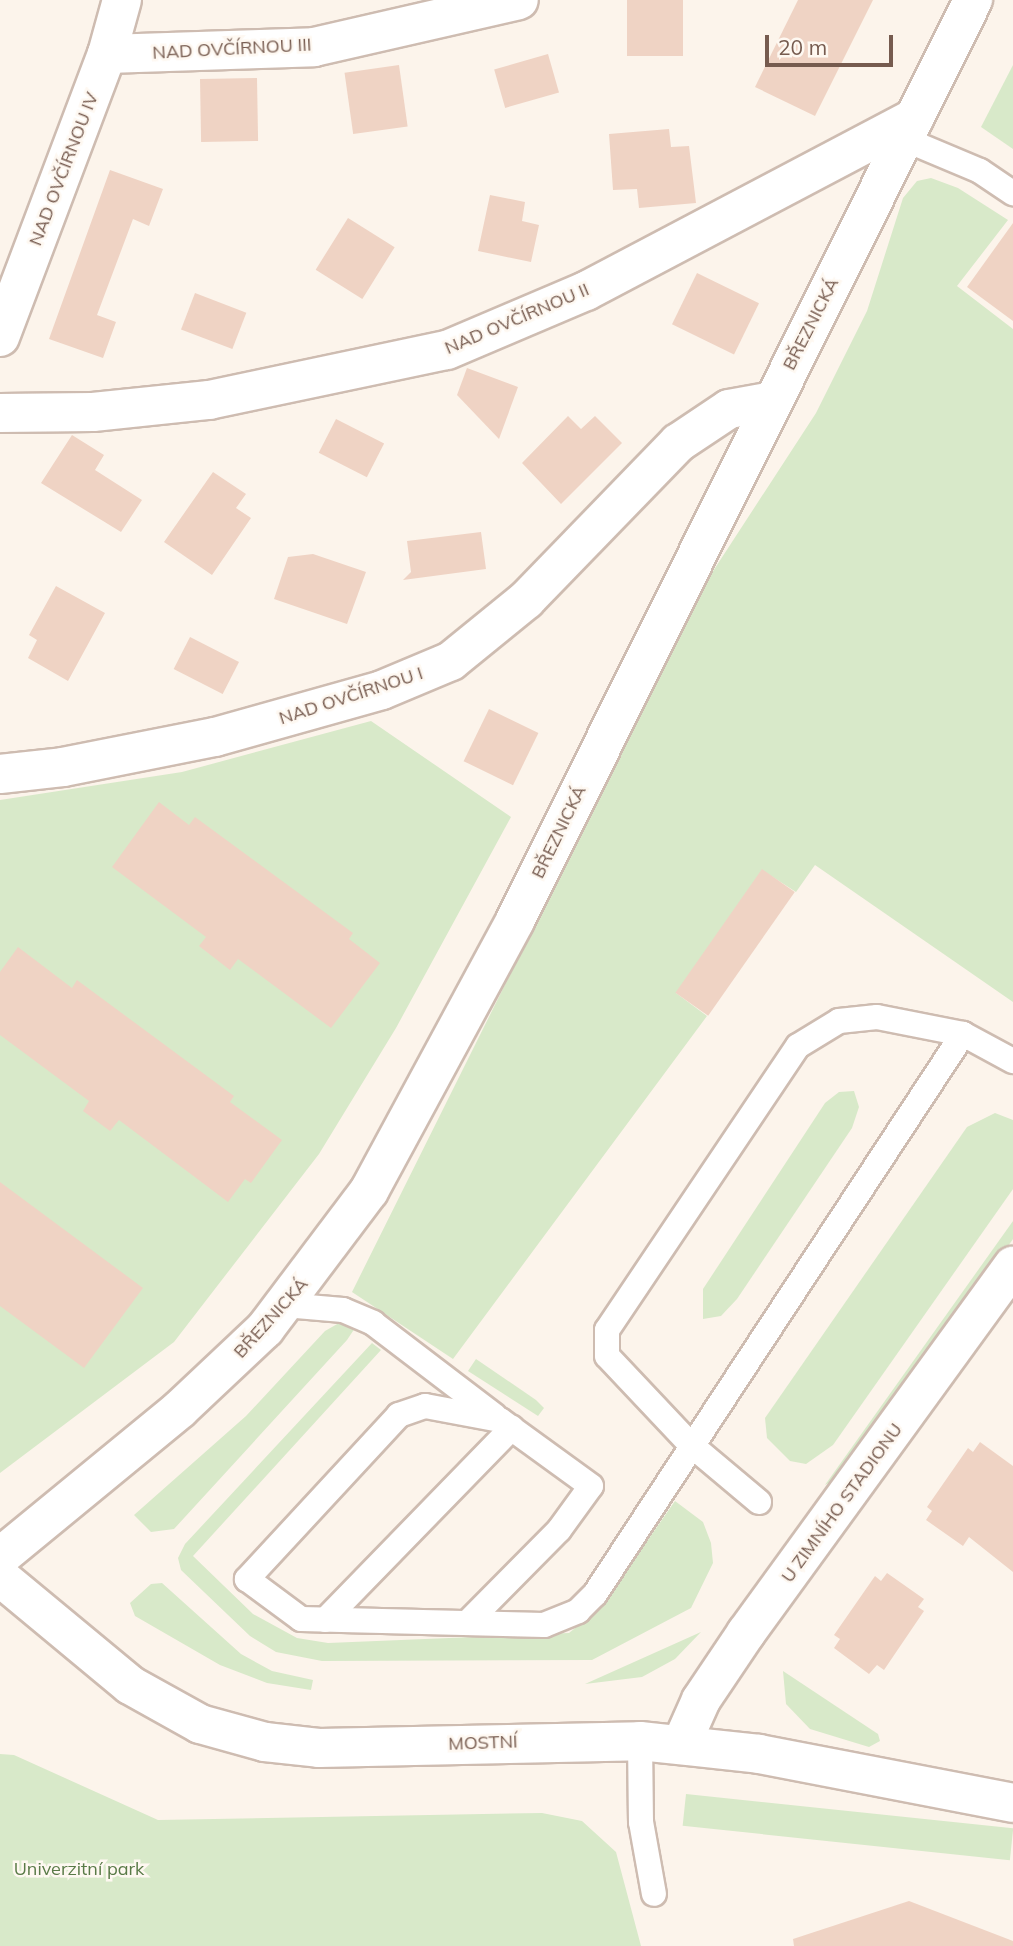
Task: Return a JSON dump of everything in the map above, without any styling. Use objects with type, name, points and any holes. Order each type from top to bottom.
[{"type":"street","name":"NAD OVČÍRNOU III","points":[[107,54],[314,47],[519,0]]},
{"type":"street","name":"BŘEZNICKÁ","points":[[0,1557],[180,1409],[285,1305],[369,1191],[440,1067],[973,0]]},
{"type":"street","name":"NAD OVČÍRNOU IV","points":[[0,337],[107,54],[118,2]]},
{"type":"street","name":"NAD OVČÍRNOU II","points":[[0,413],[93,412],[209,400],[447,350],[586,291],[909,128]]},
{"type":"street","name":"NAD OVČÍRNOU I","points":[[0,774],[63,767],[215,737],[382,690],[451,661],[526,600],[677,443],[729,409],[773,401]]},
{"type":"street","name":"U ZIMNÍHO STADIONU","points":[[681,1745],[701,1700],[746,1633],[1013,1266]]},
{"type":"street","name":"MOSTNÍ","points":[[0,1577],[130,1685],[167,1709],[233,1735],[319,1748],[640,1741],[759,1754],[1013,1803]]},
{"type":"lane","points":[[909,128],[1013,193]]},
{"type":"lane","points":[[759,1502],[691,1446],[607,1356],[607,1330],[768,1082],[798,1046],[839,1021],[915,1020],[964,1034],[1013,1061]]},
{"type":"lane","points":[[506,1424],[425,1406],[399,1415],[247,1579],[301,1619],[544,1625],[578,1611],[595,1594],[964,1034]]},
{"type":"lane","points":[[285,1305],[343,1310],[373,1323],[591,1486],[559,1530],[467,1623]]},
{"type":"lane","points":[[325,1619],[506,1424]]},
{"type":"lane","points":[[640,1741],[640,1822],[654,1895]]},
{"type":"green space","points":[[1013,65],[1013,149],[981,127]]},
{"type":"green space","points":[[931,178],[958,188],[1008,220],[957,286],[1013,329],[1013,1002],[815,865],[796,892],[762,870],[676,993],[707,1016],[453,1359],[352,1292],[704,585],[816,413],[867,311],[903,198],[917,181]]},
{"type":"green space","points":[[371,721],[511,817],[396,1028],[319,1154],[174,1342],[0,1473],[0,800],[182,772]]},
{"type":"green space","points":[[854,1091],[859,1107],[852,1128],[737,1299],[721,1316],[703,1319],[703,1289],[825,1103],[839,1092]]},
{"type":"green space","points":[[995,1113],[1013,1120],[1013,1189],[833,1445],[806,1464],[790,1461],[767,1438],[765,1418],[967,1127]]},
{"type":"green space","points":[[1013,1221],[1013,1239],[851,1470],[825,1485]]},
{"type":"green space","points":[[339,1323],[355,1328],[347,1340],[174,1529],[151,1532],[134,1515],[246,1416],[325,1331]]},
{"type":"green space","points":[[372,1343],[381,1350],[193,1556],[253,1614],[297,1638],[328,1643],[569,1633],[601,1607],[675,1501],[703,1522],[711,1543],[713,1563],[691,1608],[592,1660],[322,1661],[276,1652],[250,1636],[181,1570],[178,1558],[185,1544]]},
{"type":"green space","points":[[476,1359],[536,1400],[544,1408],[538,1416],[468,1371]]},
{"type":"green space","points":[[162,1583],[241,1654],[272,1671],[313,1680],[311,1690],[267,1683],[220,1665],[135,1616],[130,1603],[151,1584]]},
{"type":"green space","points":[[701,1632],[675,1659],[642,1677],[585,1684]]},
{"type":"green space","points":[[783,1671],[878,1734],[880,1741],[869,1747],[810,1729],[786,1704]]},
{"type":"green space","name":"Univerzitní park","points":[[0,1754],[14,1755],[158,1820],[542,1813],[582,1821],[616,1852],[641,1946],[0,1946]]},
{"type":"green space","points":[[686,1794],[1013,1828],[1010,1860],[683,1826]]},
{"type":"building","points":[[627,0],[683,0],[683,56],[627,56]]},
{"type":"building","points":[[798,0],[873,0],[815,116],[755,87]]},
{"type":"building","points":[[548,54],[559,92],[505,108],[494,69]]},
{"type":"building","points":[[399,65],[408,126],[353,134],[345,73]]},
{"type":"building","points":[[257,78],[258,141],[201,142],[200,79]]},
{"type":"building","points":[[669,129],[671,147],[689,146],[696,203],[639,208],[637,189],[613,190],[609,134]]},
{"type":"building","points":[[110,170],[163,189],[149,226],[133,219],[97,315],[116,322],[103,358],[49,339]]},
{"type":"building","points":[[490,195],[525,202],[522,221],[539,225],[531,262],[478,251]]},
{"type":"building","points":[[348,218],[395,247],[362,299],[316,270]]},
{"type":"building","points":[[1013,223],[1013,321],[967,287]]},
{"type":"building","points":[[697,273],[759,303],[734,354],[672,324]]},
{"type":"building","points":[[195,293],[246,313],[232,349],[181,329]]},
{"type":"building","points":[[467,368],[518,387],[499,439],[457,395]]},
{"type":"building","points":[[568,416],[581,429],[595,416],[622,443],[561,504],[522,463]]},
{"type":"building","points":[[336,419],[384,444],[367,477],[319,453]]},
{"type":"building","points":[[72,435],[104,455],[95,470],[142,500],[121,532],[41,483]]},
{"type":"building","points":[[213,472],[246,494],[236,508],[251,518],[212,575],[164,542]]},
{"type":"building","points":[[481,532],[486,569],[403,580],[411,572],[407,541]]},
{"type":"building","points":[[313,554],[366,572],[347,624],[274,599],[288,557]]},
{"type":"building","points":[[56,586],[105,613],[68,681],[28,658],[37,640],[29,635]]},
{"type":"building","points":[[190,637],[239,662],[223,694],[174,669]]},
{"type":"building","points":[[489,709],[538,733],[513,785],[464,761]]},
{"type":"building","points":[[159,802],[189,825],[195,817],[353,933],[349,939],[380,963],[331,1028],[238,959],[230,970],[199,946],[206,937],[112,867]]},
{"type":"building","points":[[762,869],[795,892],[708,1016],[675,993]]},
{"type":"building","points":[[18,947],[72,988],[77,980],[234,1096],[230,1102],[282,1140],[251,1183],[245,1179],[228,1202],[119,1120],[110,1131],[83,1111],[89,1101],[0,1035],[0,972]]},
{"type":"building","points":[[0,1182],[143,1288],[84,1368],[0,1306]]},
{"type":"building","points":[[980,1442],[1013,1466],[1013,1572],[969,1537],[963,1546],[926,1520],[932,1511],[927,1507],[968,1448],[973,1452]]},
{"type":"building","points":[[887,1573],[924,1599],[918,1607],[924,1611],[884,1670],[877,1665],[869,1674],[834,1648],[840,1639],[834,1635],[875,1576],[881,1581]]},
{"type":"building","points":[[909,1901],[1013,1941],[1013,1946],[794,1946],[793,1939]]}]
